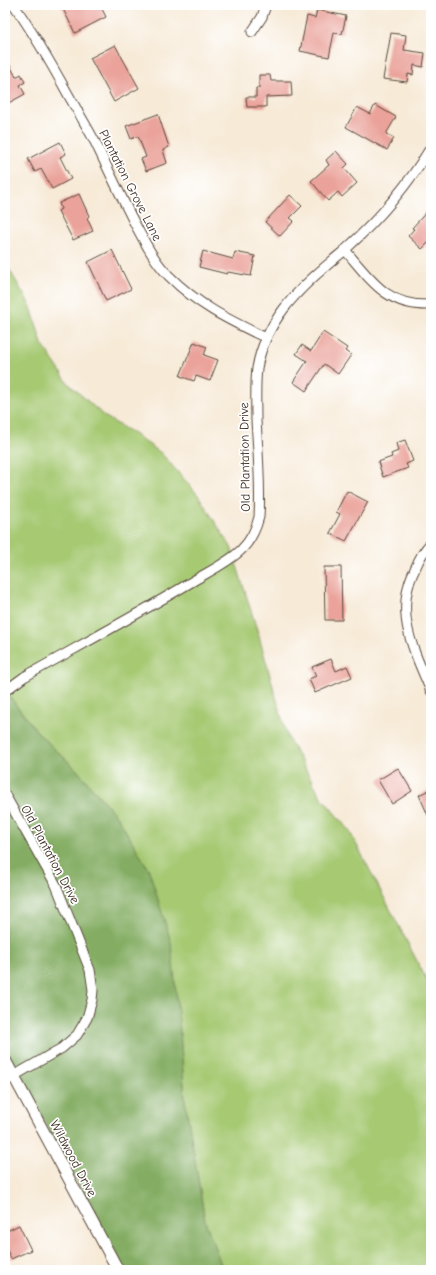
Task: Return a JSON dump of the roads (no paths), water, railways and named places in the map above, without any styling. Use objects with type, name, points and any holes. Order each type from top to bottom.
[{"type":"street","name":"Plantation Grove Lane","points":[[14,5],[54,70],[95,143],[116,188],[157,262],[179,286],[204,306],[224,318],[266,338]]},
{"type":"street","points":[[252,32],[262,17],[266,5]]},
{"type":"street","name":"Old Plantation Drive","points":[[5,691],[24,677],[232,557],[242,550],[250,540],[256,529],[259,517],[256,378],[262,349],[266,338],[274,322],[285,306],[308,282],[345,250],[399,194],[417,171],[431,147]]},
{"type":"street","points":[[345,250],[374,284],[392,298],[413,305],[431,305]]},
{"type":"street","points":[[431,543],[426,547],[411,575],[405,603],[405,617],[408,631],[419,663],[431,691]]},
{"type":"street","name":"Old Plantation Drive","points":[[5,795],[56,885],[90,970],[93,990],[90,1009],[77,1035],[62,1048],[10,1079]]},
{"type":"street","name":"Wildwood Drive","points":[[5,1060],[10,1079],[118,1270]]}]
